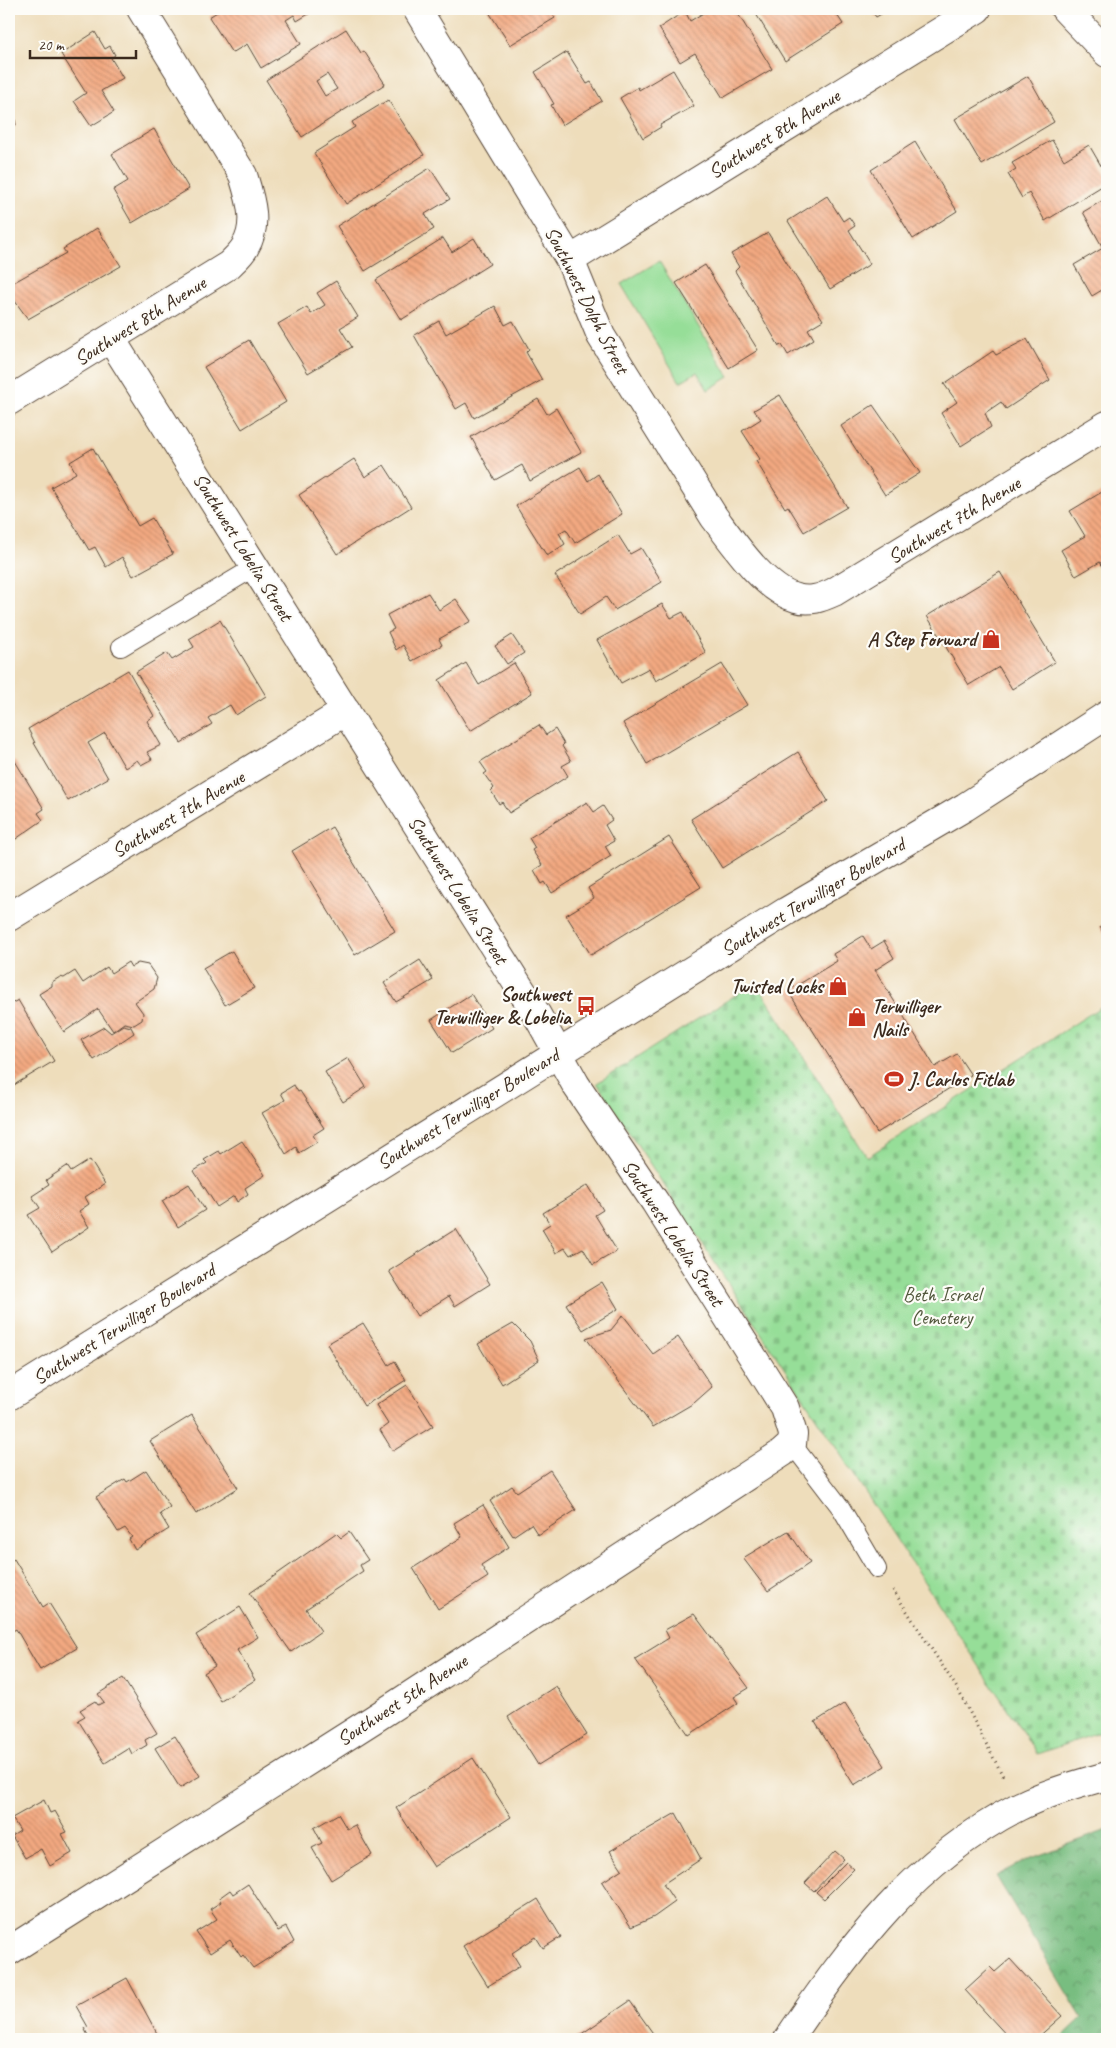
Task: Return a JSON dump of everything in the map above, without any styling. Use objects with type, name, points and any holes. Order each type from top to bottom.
[{"type":"street","name":"Southwest 8th Avenue","points":[[9,401],[229,265],[245,247],[253,224],[251,202],[243,174],[141,9]]},
{"type":"street","name":"Southwest Dolph Street","points":[[417,9],[570,260],[601,336],[714,517],[763,576],[779,590],[795,598]]},
{"type":"street","name":"Southwest 8th Avenue","points":[[570,260],[977,9]]},
{"type":"street","points":[[1065,9],[1107,53]]},
{"type":"street","name":"Southwest Lobelia Street","points":[[111,339],[537,1015],[576,1085],[655,1202],[785,1408],[793,1434],[792,1444]]},
{"type":"street","name":"Southwest 7th Avenue","points":[[795,598],[819,598],[834,592],[1107,426]]},
{"type":"street","name":"Southwest 7th Avenue","points":[[9,917],[346,711]]},
{"type":"street","name":"Southwest Terwilliger Boulevard","points":[[9,1396],[787,911],[965,807],[1107,716]]},
{"type":"street","name":"Southwest 5th Avenue","points":[[9,1951],[374,1719],[782,1453],[792,1444]]},
{"type":"street","points":[[788,2039],[824,1985],[876,1919],[919,1875],[964,1840],[1018,1807],[1061,1789],[1107,1776]]},
{"type":"lane","points":[[121,647],[255,567]]},
{"type":"lane","points":[[792,1444],[841,1508],[878,1569]]},
{"type":"path","points":[[878,1569],[957,1688],[1018,1807]]},
{"type":"green space","points":[[659,261],[729,377],[708,390],[697,372],[680,382],[621,284]]},
{"type":"green space","name":"Beth Israel Cemetery","points":[[756,982],[867,1157],[1107,1003],[1107,1730],[1037,1754],[597,1083]]},
{"type":"green space","points":[[1107,1830],[1107,2039],[1060,2039],[1082,2018],[996,1876],[1029,1859]]},
{"type":"building","points":[[222,9],[317,9],[297,21],[294,15],[286,20],[301,44],[261,68],[247,44],[232,53],[209,17]]},
{"type":"building","points":[[487,9],[550,9],[555,18],[510,45]]},
{"type":"building","points":[[710,9],[735,9],[772,69],[723,98],[695,53],[680,62],[659,28],[685,11],[690,21]]},
{"type":"building","points":[[764,9],[833,9],[843,24],[785,61],[756,14]]},
{"type":"building","points":[[870,9],[890,9],[876,17]]},
{"type":"building","points":[[346,29],[361,53],[364,51],[385,84],[302,137],[266,80]],"holes":[[[327,74],[337,89],[325,96],[316,81]]]},
{"type":"building","points":[[95,32],[105,49],[110,46],[115,55],[111,58],[123,78],[101,91],[114,112],[91,126],[74,101],[86,93],[61,54]]},
{"type":"building","points":[[567,52],[587,84],[591,82],[602,101],[562,125],[551,105],[554,104],[535,72]]},
{"type":"building","points":[[673,70],[694,106],[660,125],[661,127],[643,138],[620,98],[638,87],[639,90]]},
{"type":"building","points":[[1028,76],[1054,122],[982,165],[955,119]]},
{"type":"building","points":[[9,84],[16,125],[9,127]]},
{"type":"building","points":[[388,100],[424,155],[346,204],[314,153],[355,127],[352,122]]},
{"type":"building","points":[[154,129],[189,189],[132,223],[113,190],[128,181],[112,154]]},
{"type":"building","points":[[1052,140],[1064,160],[1089,145],[1107,176],[1107,183],[1045,221],[1029,193],[1022,198],[1008,174],[1016,169],[1012,163]]},
{"type":"building","points":[[915,142],[957,211],[913,239],[871,170]]},
{"type":"building","points":[[430,168],[450,199],[425,214],[434,229],[365,271],[337,226]]},
{"type":"building","points":[[827,196],[843,221],[849,217],[855,226],[849,230],[870,264],[830,289],[788,221]]},
{"type":"building","points":[[1107,198],[1107,287],[1092,296],[1074,265],[1103,248],[1083,212]]},
{"type":"building","points":[[97,228],[121,266],[28,319],[9,293],[9,285],[66,253],[63,249]]},
{"type":"building","points":[[768,233],[823,320],[808,329],[814,339],[788,355],[782,345],[779,346],[735,271],[739,267],[731,254]]},
{"type":"building","points":[[443,238],[452,252],[474,238],[490,264],[401,320],[376,280]]},
{"type":"building","points":[[705,265],[758,350],[729,368],[676,283]]},
{"type":"building","points":[[336,281],[358,317],[340,328],[352,347],[308,373],[278,324],[307,307],[311,314],[325,305],[317,293]]},
{"type":"building","points":[[495,306],[505,325],[513,321],[529,349],[526,352],[542,380],[474,418],[466,403],[456,409],[414,335],[439,321],[446,334]]},
{"type":"building","points":[[1027,339],[1050,380],[1006,409],[1001,402],[985,413],[991,427],[961,446],[941,413],[957,402],[944,384],[993,351],[996,355]]},
{"type":"building","points":[[249,340],[286,402],[242,429],[204,367]]},
{"type":"building","points":[[780,395],[847,507],[804,532],[788,506],[785,508],[756,461],[760,459],[742,431],[761,419],[754,410]]},
{"type":"building","points":[[538,399],[547,414],[556,408],[581,452],[530,481],[522,465],[495,480],[471,437]]},
{"type":"building","points":[[873,405],[920,473],[885,495],[841,426]]},
{"type":"building","points":[[93,448],[138,526],[152,518],[173,554],[133,576],[122,557],[106,567],[95,547],[89,550],[51,487],[76,473],[70,462]]},
{"type":"building","points":[[354,459],[365,477],[384,465],[411,507],[337,554],[299,495]]},
{"type":"building","points":[[580,467],[588,481],[598,474],[622,514],[575,543],[566,529],[559,533],[565,544],[547,556],[516,506]]},
{"type":"building","points":[[1107,489],[1107,573],[1100,562],[1076,576],[1061,550],[1085,536],[1070,511]]},
{"type":"building","points":[[618,535],[630,554],[641,548],[662,582],[615,610],[606,597],[580,614],[555,575]]},
{"type":"building","name":"A Step Forward","points":[[1000,572],[1055,662],[1012,689],[999,667],[969,685],[927,616]]},
{"type":"building","points":[[428,593],[439,610],[456,599],[471,621],[439,639],[442,645],[412,661],[403,645],[396,650],[388,632],[394,629],[387,615]]},
{"type":"building","points":[[662,604],[671,618],[683,612],[706,653],[656,681],[649,668],[621,683],[597,640]]},
{"type":"building","points":[[220,620],[266,696],[236,715],[230,705],[208,718],[212,724],[181,743],[136,672],[167,653],[172,660],[194,647],[189,639]]},
{"type":"building","points":[[512,635],[524,653],[507,664],[495,646]]},
{"type":"building","points":[[466,663],[479,685],[514,663],[532,693],[470,731],[439,680]]},
{"type":"building","points":[[722,664],[747,705],[647,764],[623,723]]},
{"type":"building","points":[[128,670],[154,716],[147,721],[161,745],[147,752],[152,759],[141,765],[137,760],[125,768],[105,733],[88,743],[108,778],[68,801],[34,743],[28,729]]},
{"type":"building","points":[[539,725],[546,735],[555,729],[564,744],[562,746],[571,761],[562,766],[568,776],[509,813],[502,802],[499,804],[491,791],[494,788],[484,774],[487,772],[480,762]]},
{"type":"building","points":[[798,752],[828,801],[722,868],[691,819]]},
{"type":"building","points":[[15,761],[44,809],[38,813],[43,820],[13,841],[9,834],[9,765]]},
{"type":"building","points":[[587,802],[594,812],[603,806],[612,820],[605,825],[614,841],[605,846],[611,856],[552,893],[545,882],[542,884],[534,870],[542,865],[532,850],[535,848],[529,838]]},
{"type":"building","points":[[332,827],[395,931],[355,955],[292,851]]},
{"type":"building","points":[[669,837],[701,887],[591,955],[566,915],[594,898],[588,888]]},
{"type":"building","points":[[1107,922],[1107,939],[1100,927]]},
{"type":"building","points":[[863,936],[871,949],[884,941],[894,958],[875,970],[935,1067],[957,1054],[971,1075],[877,1133],[788,991],[837,961],[833,954]]},
{"type":"building","points":[[232,951],[254,988],[225,1005],[203,968]]},
{"type":"building","points":[[420,960],[433,980],[396,1002],[384,983]]},
{"type":"building","points":[[128,962],[131,967],[138,963],[148,965],[157,978],[154,989],[135,1002],[143,1013],[142,1020],[134,1025],[124,1023],[113,1031],[98,1009],[64,1032],[39,994],[52,986],[52,982],[60,977],[64,978],[75,971],[83,983],[107,967],[111,973]]},
{"type":"building","points":[[471,994],[492,1028],[452,1053],[431,1020]]},
{"type":"building","points":[[18,1000],[54,1061],[9,1088],[9,1005]]},
{"type":"building","points":[[123,1025],[131,1027],[134,1033],[94,1060],[81,1040],[104,1027],[111,1033]]},
{"type":"building","points":[[348,1058],[366,1087],[343,1102],[325,1072]]},
{"type":"building","points":[[294,1085],[324,1128],[313,1135],[317,1142],[299,1153],[296,1147],[286,1154],[262,1113],[285,1100],[281,1093]]},
{"type":"building","points":[[242,1141],[265,1175],[245,1188],[248,1194],[237,1202],[234,1196],[217,1207],[194,1171],[207,1163],[204,1160],[219,1151],[221,1154]]},
{"type":"building","points":[[90,1160],[105,1184],[85,1197],[89,1204],[79,1211],[89,1227],[52,1252],[28,1215],[40,1208],[32,1196],[49,1185],[46,1180],[67,1166],[71,1172]]},
{"type":"building","points":[[189,1184],[205,1210],[178,1227],[162,1201]]},
{"type":"building","points":[[588,1185],[603,1210],[595,1215],[617,1251],[593,1265],[583,1248],[570,1255],[565,1248],[556,1253],[542,1229],[550,1224],[543,1213]]},
{"type":"building","points":[[456,1229],[490,1284],[455,1306],[449,1296],[417,1316],[389,1271]]},
{"type":"building","points":[[602,1282],[618,1309],[583,1330],[566,1304]]},
{"type":"building","points":[[623,1315],[653,1354],[678,1337],[712,1387],[694,1403],[653,1427],[586,1338],[611,1330]]},
{"type":"building","points":[[363,1323],[389,1365],[395,1361],[406,1380],[364,1406],[327,1344]]},
{"type":"building","points":[[513,1324],[530,1341],[539,1360],[502,1384],[478,1344]]},
{"type":"building","points":[[407,1385],[433,1426],[393,1451],[380,1430],[388,1424],[376,1405]]},
{"type":"building","points":[[192,1415],[238,1488],[196,1514],[150,1441]]},
{"type":"building","points":[[146,1470],[170,1507],[160,1514],[169,1529],[135,1550],[129,1539],[132,1537],[125,1528],[118,1532],[96,1497],[125,1479],[127,1482]]},
{"type":"building","points":[[550,1470],[576,1510],[538,1535],[531,1524],[513,1536],[490,1501],[512,1486],[517,1492]]},
{"type":"building","points":[[483,1505],[509,1547],[481,1565],[488,1577],[438,1609],[413,1568],[462,1537],[454,1523]]},
{"type":"building","points":[[788,1531],[810,1563],[768,1591],[743,1558]]},
{"type":"building","points":[[349,1532],[368,1560],[360,1565],[363,1571],[306,1609],[321,1631],[291,1652],[250,1593],[336,1533],[341,1538]]},
{"type":"building","points":[[14,1559],[43,1607],[49,1603],[77,1648],[40,1670],[16,1629],[9,1633],[9,1563]]},
{"type":"building","points":[[240,1607],[258,1637],[237,1650],[255,1680],[221,1701],[204,1673],[215,1666],[196,1635]]},
{"type":"building","points":[[694,1614],[749,1688],[734,1697],[738,1703],[689,1735],[635,1659],[669,1638],[665,1630]]},
{"type":"building","points":[[123,1678],[157,1733],[145,1740],[147,1745],[132,1754],[129,1748],[105,1763],[78,1720],[85,1716],[80,1710],[95,1701],[98,1705],[104,1702],[98,1694]]},
{"type":"building","points":[[556,1686],[587,1735],[538,1765],[508,1717]]},
{"type":"building","points":[[845,1703],[885,1766],[854,1785],[815,1722]]},
{"type":"building","points":[[175,1736],[200,1776],[180,1788],[155,1748]]},
{"type":"building","points":[[473,1758],[511,1817],[434,1867],[396,1808]]},
{"type":"building","points":[[44,1800],[50,1813],[55,1811],[67,1832],[62,1834],[72,1853],[50,1866],[41,1849],[25,1858],[12,1836],[20,1831],[12,1818]]},
{"type":"building","points":[[676,1813],[701,1859],[663,1884],[675,1902],[654,1917],[631,1927],[602,1882],[622,1869],[610,1851]]},
{"type":"building","points":[[338,1814],[347,1829],[355,1825],[372,1855],[331,1880],[312,1848],[322,1843],[314,1828]]},
{"type":"building","points":[[835,1851],[844,1859],[814,1891],[805,1883]]},
{"type":"building","points":[[846,1862],[854,1869],[824,1899],[816,1892]]},
{"type":"building","points":[[248,1884],[278,1931],[286,1927],[294,1942],[253,1968],[243,1955],[241,1957],[230,1940],[210,1953],[196,1932],[217,1919],[210,1909],[221,1902],[219,1898],[230,1890],[233,1894]]},
{"type":"building","points":[[538,1899],[561,1937],[543,1948],[536,1937],[512,1953],[520,1966],[488,1986],[463,1946]]},
{"type":"building","points":[[1010,1959],[1062,2016],[1036,2039],[1010,2039],[965,1990],[990,1967],[995,1972]]},
{"type":"building","points":[[127,1978],[160,2039],[90,2039],[84,2028],[88,2027],[76,2006]]},
{"type":"building","points":[[630,2001],[657,2039],[574,2039]]},
{"type":"place","name":"A Step Forward","points":[[991,639]]},
{"type":"place","name":"Twisted Locks","points":[[838,986]]},
{"type":"place","name":"Southwest Terwilliger & Lobelia","points":[[586,1006]]},
{"type":"place","name":"Terwilliger Nails","points":[[857,1017]]},
{"type":"place","name":"J. Carlos Fitlab","points":[[894,1079]]}]
